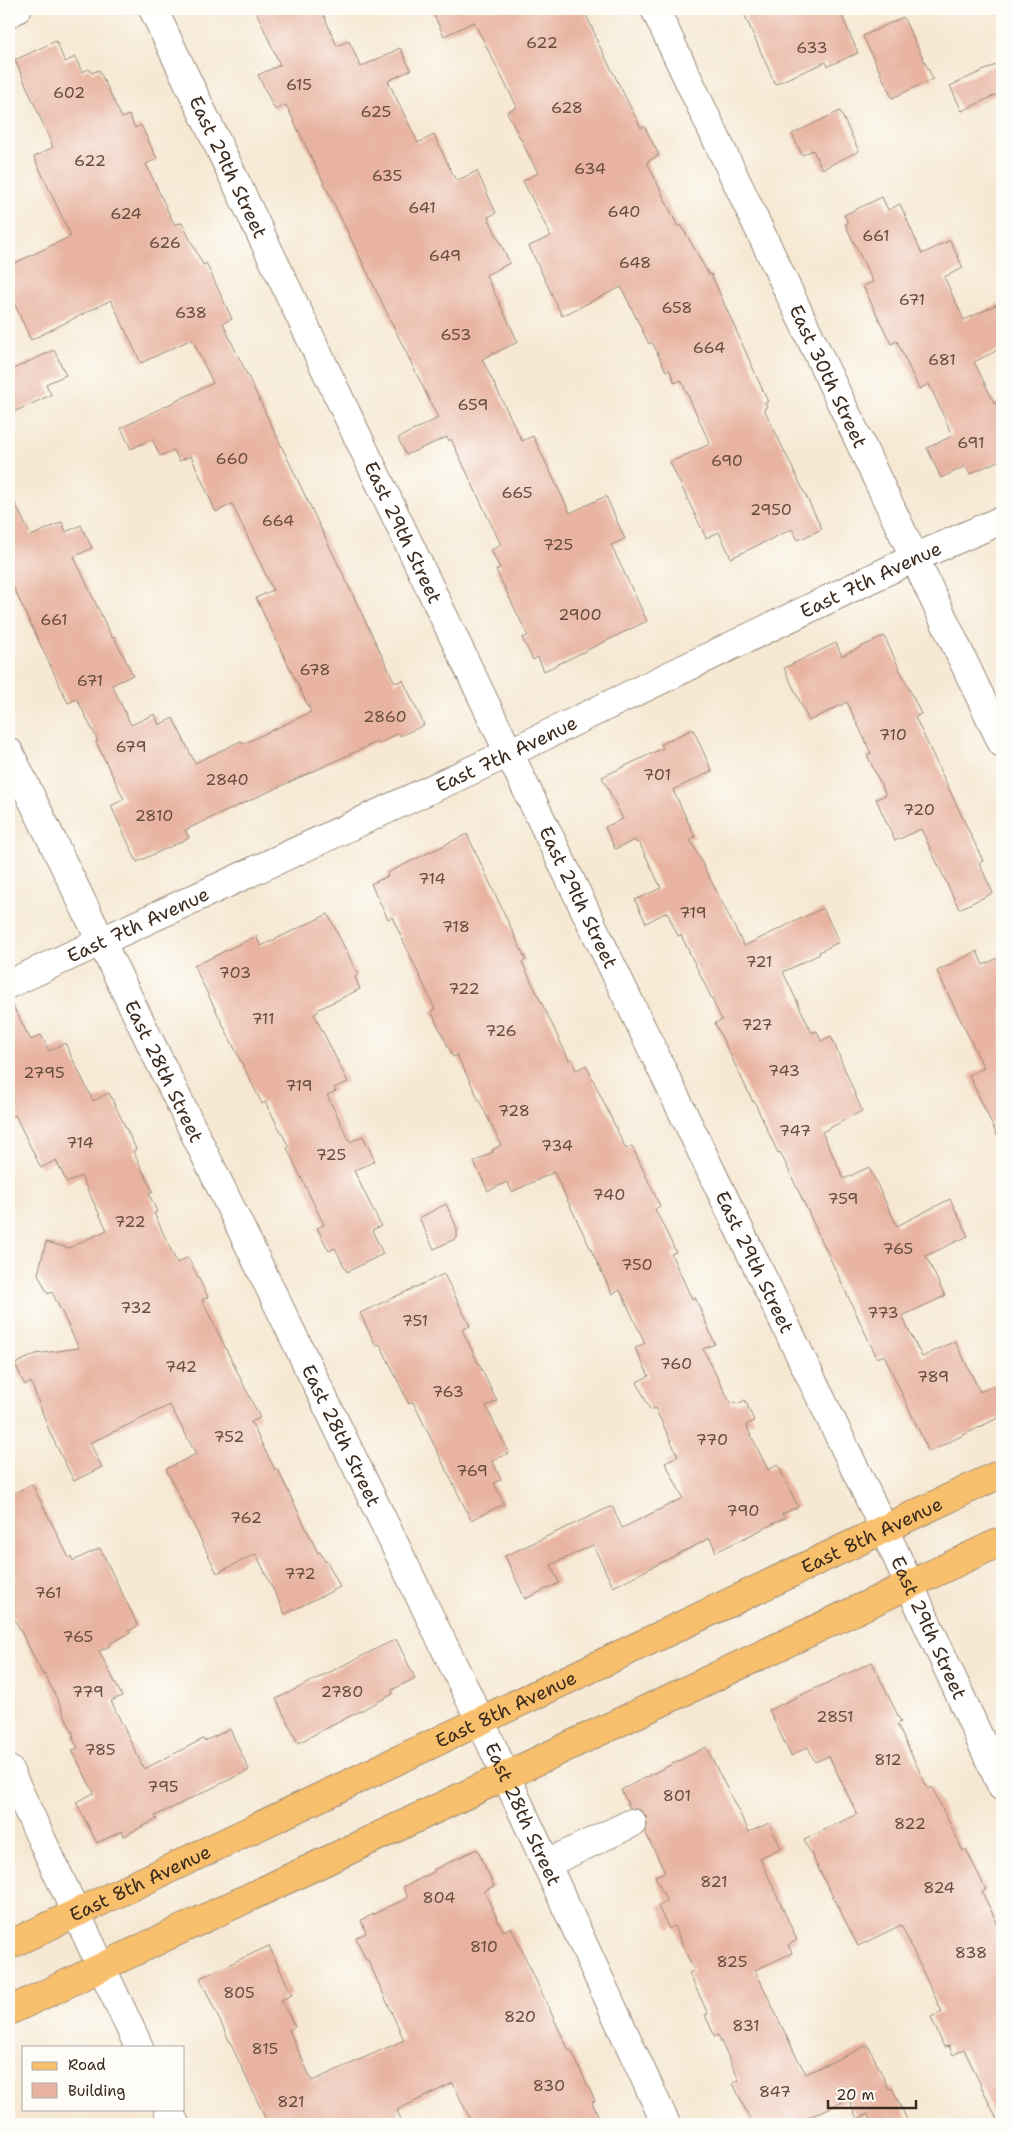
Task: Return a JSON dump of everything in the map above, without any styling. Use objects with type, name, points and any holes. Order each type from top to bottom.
[{"type":"main road","name":"East 8th Avenue","points":[[9,1945],[1002,1473]]},
{"type":"main road","points":[[9,2011],[1002,1541]]},
{"type":"street","points":[[9,13],[17,9]]},
{"type":"street","name":"East 29th Street","points":[[153,9],[508,753],[884,1530],[1002,1787]]},
{"type":"street","name":"East 30th Street","points":[[656,9],[1002,743]]},
{"type":"street","name":"East 7th Avenue","points":[[9,984],[100,940],[508,753],[914,558],[1002,520]]},
{"type":"street","name":"East 28th Street","points":[[9,752],[481,1722],[666,2124]]},
{"type":"street","points":[[9,1770],[139,2046]]},
{"type":"street","points":[[546,1864],[632,1824]]},
{"type":"street","points":[[169,2110],[176,2124]]},
{"type":"building","points":[[255,9],[321,9],[337,46],[349,41],[361,67],[400,48],[411,70],[388,81],[418,143],[434,135],[456,181],[477,171],[496,213],[488,217],[510,263],[486,275],[518,342],[482,359],[522,441],[533,436],[570,513],[606,496],[625,539],[611,545],[647,621],[544,671],[538,657],[533,660],[522,638],[528,636],[496,570],[500,568],[491,550],[501,545],[451,439],[449,441],[447,437],[406,455],[398,438],[438,418],[286,105],[275,110],[258,75],[280,65]]},
{"type":"building","points":[[431,9],[583,9],[641,128],[644,126],[659,155],[647,162],[678,227],[681,225],[709,275],[711,274],[768,402],[765,403],[767,407],[764,409],[822,529],[798,540],[792,529],[731,558],[719,532],[706,538],[670,462],[710,444],[681,380],[675,383],[669,369],[666,371],[652,342],[649,344],[621,287],[562,316],[529,246],[551,236],[523,181],[538,173],[507,112],[517,107],[474,22],[444,36]]},
{"type":"building","points":[[742,9],[839,9],[858,53],[828,66],[826,62],[775,84]]},
{"type":"building","points":[[903,17],[933,79],[892,98],[863,36]]},
{"type":"building","points":[[56,41],[65,62],[75,57],[82,72],[89,69],[92,73],[99,70],[122,118],[129,115],[135,128],[141,125],[157,159],[146,164],[174,224],[182,223],[203,265],[206,263],[232,319],[223,323],[231,341],[395,683],[403,680],[424,725],[400,736],[399,733],[378,744],[377,742],[185,830],[189,838],[137,862],[111,806],[124,799],[96,742],[98,741],[77,699],[68,703],[9,578],[9,491],[31,536],[62,522],[66,532],[81,525],[92,548],[74,557],[112,638],[114,637],[133,675],[112,685],[131,725],[155,714],[159,725],[173,718],[195,763],[241,741],[243,744],[311,712],[256,598],[273,590],[232,504],[216,512],[191,456],[179,461],[174,450],[160,456],[152,439],[131,449],[121,428],[213,383],[192,339],[141,363],[111,300],[31,340],[9,292],[9,266],[71,236],[34,157],[53,147],[15,60]]},
{"type":"building","points":[[1002,62],[1002,92],[962,111],[950,86]]},
{"type":"building","points":[[840,111],[859,151],[822,169],[813,150],[802,155],[792,134]]},
{"type":"building","points":[[882,197],[888,210],[900,204],[922,254],[950,240],[963,268],[944,277],[964,320],[1002,302],[1002,348],[974,362],[995,404],[1002,400],[1002,459],[970,474],[966,466],[941,478],[927,448],[952,436],[948,426],[929,384],[919,389],[897,341],[891,344],[863,286],[873,282],[845,224],[848,223],[844,215]]},
{"type":"building","points":[[54,350],[66,375],[46,384],[51,395],[9,414],[9,371]]},
{"type":"building","points":[[884,636],[921,714],[915,717],[983,861],[979,863],[993,893],[959,909],[921,829],[895,841],[876,799],[886,795],[867,755],[871,753],[847,702],[809,721],[784,668],[836,643],[842,656]]},
{"type":"building","points":[[693,729],[712,771],[673,790],[695,837],[690,839],[744,946],[823,908],[839,942],[819,952],[820,954],[783,972],[812,1033],[817,1031],[821,1041],[831,1036],[862,1111],[822,1132],[844,1179],[869,1167],[897,1226],[950,1199],[968,1236],[926,1256],[945,1296],[902,1316],[922,1357],[955,1341],[980,1392],[1002,1382],[1002,1416],[929,1452],[884,1355],[877,1358],[780,1152],[778,1153],[715,1023],[722,1020],[681,935],[678,936],[667,912],[646,923],[635,900],[661,888],[639,842],[636,843],[635,840],[615,849],[605,827],[623,819],[602,777],[663,748],[661,744]]},
{"type":"building","points":[[467,834],[526,960],[522,962],[569,1060],[571,1058],[576,1070],[586,1065],[626,1149],[632,1146],[660,1206],[655,1209],[676,1252],[671,1254],[692,1299],[695,1297],[715,1344],[703,1349],[731,1404],[735,1402],[737,1404],[745,1400],[754,1421],[746,1425],[768,1470],[778,1465],[798,1507],[782,1514],[785,1518],[716,1552],[710,1538],[613,1587],[593,1545],[551,1565],[559,1583],[525,1599],[505,1556],[610,1507],[613,1508],[622,1528],[683,1498],[665,1462],[678,1456],[655,1408],[650,1410],[637,1382],[649,1376],[635,1348],[645,1343],[620,1290],[612,1294],[554,1172],[512,1192],[507,1182],[488,1191],[474,1162],[493,1152],[492,1150],[501,1145],[457,1055],[453,1057],[431,1011],[435,1009],[392,917],[388,919],[371,884],[388,876],[387,873]]},
{"type":"building","points":[[328,914],[358,975],[355,977],[360,989],[317,1010],[318,1012],[314,1014],[348,1082],[334,1088],[336,1091],[327,1095],[350,1142],[363,1136],[375,1161],[354,1171],[381,1226],[372,1230],[383,1254],[347,1272],[335,1248],[329,1251],[317,1228],[324,1225],[287,1148],[289,1147],[265,1102],[262,1104],[194,966],[256,936],[261,946]]},
{"type":"building","points":[[977,951],[983,965],[1002,956],[1002,1146],[969,1075],[984,1068],[937,971]]},
{"type":"building","points":[[9,999],[31,1040],[41,1035],[49,1051],[65,1043],[93,1101],[109,1093],[136,1149],[133,1151],[153,1192],[149,1194],[157,1212],[154,1213],[177,1263],[188,1257],[208,1297],[202,1300],[260,1418],[251,1422],[275,1470],[277,1468],[318,1553],[320,1552],[325,1562],[327,1561],[340,1587],[285,1614],[256,1554],[217,1573],[166,1469],[196,1454],[170,1405],[90,1443],[102,1467],[74,1481],[50,1433],[31,1382],[25,1385],[15,1364],[36,1354],[79,1348],[52,1292],[48,1294],[38,1274],[46,1242],[69,1248],[107,1230],[81,1176],[67,1183],[56,1160],[41,1168],[15,1115],[9,1118]]},
{"type":"building","points":[[446,1204],[457,1228],[457,1238],[434,1249],[419,1218]]},
{"type":"building","points":[[444,1274],[470,1326],[462,1330],[497,1401],[486,1406],[509,1453],[492,1461],[501,1479],[494,1483],[504,1504],[471,1520],[413,1402],[409,1404],[380,1344],[376,1346],[360,1313]]},
{"type":"building","points":[[32,1484],[69,1558],[71,1556],[73,1561],[100,1548],[138,1626],[128,1631],[130,1633],[109,1644],[110,1646],[99,1651],[122,1696],[111,1701],[144,1769],[203,1739],[205,1741],[230,1729],[249,1770],[155,1816],[157,1819],[124,1836],[122,1831],[97,1843],[76,1802],[94,1793],[72,1750],[78,1748],[72,1736],[74,1735],[45,1674],[43,1675],[9,1608],[9,1496]]},
{"type":"building","points":[[396,1639],[415,1678],[392,1690],[393,1694],[298,1743],[276,1699]]},
{"type":"building","points":[[872,1662],[901,1722],[897,1724],[928,1789],[932,1787],[963,1851],[966,1849],[986,1890],[982,1892],[1002,1933],[1002,2124],[999,2124],[964,2049],[953,2055],[949,2046],[944,2047],[931,2017],[942,2012],[901,1925],[858,1946],[804,1840],[857,1814],[829,1756],[815,1762],[808,1747],[791,1756],[769,1710]]},
{"type":"building","points":[[706,1747],[749,1832],[769,1823],[781,1848],[760,1858],[797,1940],[788,1945],[792,1953],[755,1970],[795,2054],[806,2074],[868,2045],[889,2089],[892,2088],[909,2124],[873,2124],[868,2114],[857,2119],[849,2099],[794,2124],[752,2124],[733,2083],[739,2080],[718,2035],[715,2037],[705,2015],[708,2014],[689,1973],[694,1971],[674,1926],[669,1929],[658,1906],[667,1902],[655,1876],[665,1872],[645,1832],[647,1825],[646,1817],[640,1810],[630,1808],[621,1790]]},
{"type":"building","points":[[477,1849],[494,1886],[484,1891],[503,1931],[511,1927],[569,2051],[571,2050],[595,2101],[592,2102],[602,2124],[472,2124],[453,2083],[397,2110],[403,2124],[268,2124],[200,1978],[269,1946],[292,1995],[281,2000],[295,2027],[289,2030],[312,2081],[404,2040],[356,1938],[366,1933],[361,1920],[408,1898],[403,1887]]}]
